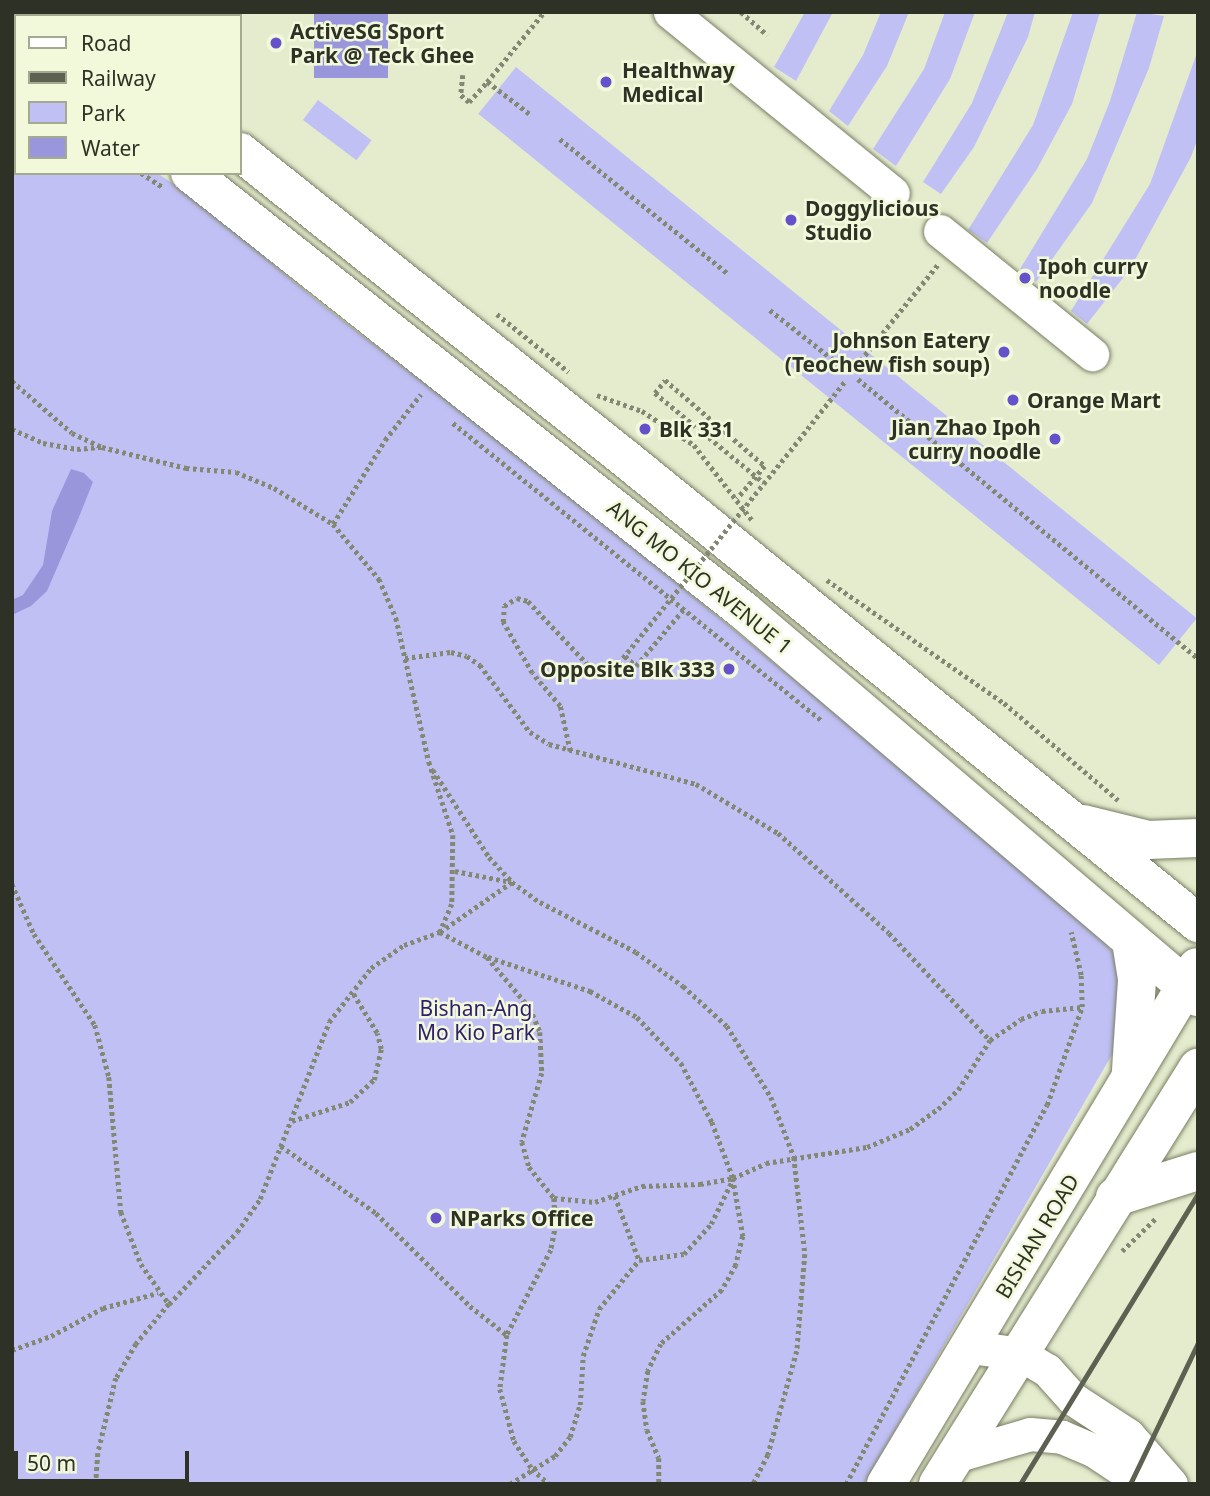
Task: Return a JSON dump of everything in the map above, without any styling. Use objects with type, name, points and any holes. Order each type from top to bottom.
[{"type":"main road","points":[[242,154],[1198,923]]},
{"type":"main road","name":"ANG MO KIO AVENUE 1","points":[[181,184],[424,390],[744,611],[1131,941],[1194,984]]},
{"type":"main road","points":[[1074,821],[1148,840],[1198,838]]},
{"type":"main road","points":[[1131,941],[1137,980],[1131,1077]]},
{"type":"main road","name":"BISHAN ROAD","points":[[886,1484],[971,1347],[1131,1077],[1194,984]]},
{"type":"main road","points":[[946,1470],[1198,1068]]},
{"type":"main road","points":[[1115,1197],[1198,1171]]},
{"type":"lane","points":[[670,12],[893,193]]},
{"type":"lane","points":[[948,237],[1092,354]]},
{"type":"lane","points":[[971,1347],[1020,1354],[1047,1370],[1073,1399],[1128,1435],[1171,1484]]},
{"type":"lane","points":[[946,1470],[1030,1434],[1062,1437],[1124,1478]]},
{"type":"path","points":[[463,75],[461,94],[470,102],[544,12]]},
{"type":"path","points":[[741,12],[767,35]]},
{"type":"path","points":[[487,82],[529,114]]},
{"type":"path","points":[[560,139],[727,273]]},
{"type":"path","points":[[148,175],[181,184]]},
{"type":"path","points":[[856,366],[948,237]]},
{"type":"path","points":[[492,310],[572,375]]},
{"type":"path","points":[[770,310],[844,368]]},
{"type":"path","points":[[858,379],[1198,658]]},
{"type":"path","points":[[737,499],[765,466],[665,380],[655,393],[764,483]]},
{"type":"path","points":[[12,381],[72,433],[102,447],[186,468],[252,476],[333,524],[379,579],[396,618],[429,762],[453,835],[455,871],[452,904],[440,932]]},
{"type":"path","points":[[570,752],[560,705],[532,673],[503,622],[504,606],[517,598],[528,601],[593,670],[614,669],[845,381]]},
{"type":"path","points":[[588,389],[665,423],[694,445],[761,530]]},
{"type":"path","points":[[333,524],[385,440],[424,390]]},
{"type":"path","points":[[451,422],[825,723]]},
{"type":"path","points":[[12,429],[43,443],[77,449],[102,447]]},
{"type":"path","points":[[818,574],[1004,703],[1129,806]]},
{"type":"path","points":[[625,656],[636,666],[683,610]]},
{"type":"path","points":[[405,658],[451,652],[467,656],[480,665],[530,732],[570,752],[696,784],[778,833],[889,933],[990,1040]]},
{"type":"path","points":[[429,762],[489,857],[512,882],[540,902],[636,952],[706,1006],[751,1061],[794,1157],[805,1254],[797,1351],[768,1455],[753,1484]]},
{"type":"path","points":[[455,871],[512,882]]},
{"type":"path","points":[[96,1484],[98,1453],[116,1378],[135,1344],[245,1221],[260,1199],[329,1022],[371,968],[404,946],[440,932],[512,882]]},
{"type":"path","points":[[12,884],[34,934],[94,1024],[109,1077],[121,1212],[141,1264],[158,1293],[169,1304]]},
{"type":"path","points":[[846,1484],[1047,1105],[1082,1007],[1076,948],[1066,925]]},
{"type":"path","points":[[440,932],[487,957],[590,991],[637,1017],[681,1063],[712,1122],[733,1178],[743,1236],[736,1265],[722,1290],[662,1344],[648,1371],[643,1401],[647,1430],[659,1458],[659,1484]]},
{"type":"path","points":[[487,957],[530,1008],[540,1032],[542,1073],[522,1142],[529,1167],[554,1198],[556,1224],[551,1250],[507,1335],[501,1361],[505,1416],[532,1469],[549,1484]]},
{"type":"path","points":[[291,1121],[350,1102],[373,1080],[381,1049],[377,1033],[352,992]]},
{"type":"path","points":[[554,1198],[595,1202],[642,1186],[733,1178],[766,1163],[867,1147],[909,1129],[958,1090],[990,1040],[1042,1011],[1082,1007]]},
{"type":"path","points":[[281,1146],[376,1213],[470,1306],[507,1335]]},
{"type":"path","points":[[510,1484],[555,1456],[570,1437],[580,1405],[583,1356],[599,1310],[639,1260],[684,1254],[711,1224],[733,1178]]},
{"type":"path","points":[[615,1196],[639,1260]]},
{"type":"path","points":[[1120,1253],[1159,1216]]},
{"type":"path","points":[[12,1350],[128,1298],[158,1293]]},
{"type":"green space","points":[[805,12],[833,12],[796,81],[774,67]]},
{"type":"green space","points":[[881,12],[909,12],[887,66],[848,126],[829,111],[863,55]]},
{"type":"green space","points":[[945,12],[975,12],[950,79],[896,166],[873,149],[924,69]]},
{"type":"green space","points":[[1008,12],[1035,12],[1028,37],[974,147],[941,194],[923,182],[972,103]]},
{"type":"green space","points":[[1073,12],[1100,12],[1072,104],[1037,169],[987,243],[968,230],[1033,125]]},
{"type":"green space","points":[[1137,12],[1164,16],[1149,68],[1092,203],[1036,282],[1020,269],[1087,159],[1110,101]]},
{"type":"green space","points":[[1198,50],[1198,138],[1191,157],[1130,269],[1087,324],[1071,311],[1150,184]]},
{"type":"green space","points":[[516,67],[1197,618],[1159,665],[478,114]]},
{"type":"green space","name":"Bishan-Ang Mo Kio Park","points":[[12,78],[14,175],[160,175],[190,195],[321,304],[558,485],[988,839],[1106,944],[1131,976],[1114,1051],[864,1484],[12,1484]]},
{"type":"green space","points":[[318,100],[372,140],[356,160],[303,120]]},
{"type":"water","points":[[314,12],[388,12],[388,78],[314,78]]},
{"type":"water","points":[[71,469],[84,473],[93,482],[79,517],[47,591],[31,606],[12,615],[12,600],[23,595],[43,565],[52,511]]},
{"type":"railway","points":[[1020,1484],[1198,1194]]},
{"type":"railway","points":[[1130,1484],[1198,1343]]},
{"type":"place","name":"ActiveSG Sport Park @ Teck Ghee","points":[[276,43]]},
{"type":"place","name":"Healthway Medical","points":[[606,82]]},
{"type":"place","name":"Doggylicious Studio","points":[[791,220]]},
{"type":"place","name":"Ipoh curry noodle","points":[[1025,278]]},
{"type":"place","name":"Johnson Eatery (Teochew fish soup)","points":[[1004,352]]},
{"type":"place","name":"Orange Mart","points":[[1013,400]]},
{"type":"place","name":"Blk 331","points":[[645,429]]},
{"type":"place","name":"Jian Zhao Ipoh curry noodle","points":[[1055,439]]},
{"type":"place","name":"Opposite Blk 333","points":[[729,669]]},
{"type":"place","name":"NParks Office","points":[[436,1218]]}]
